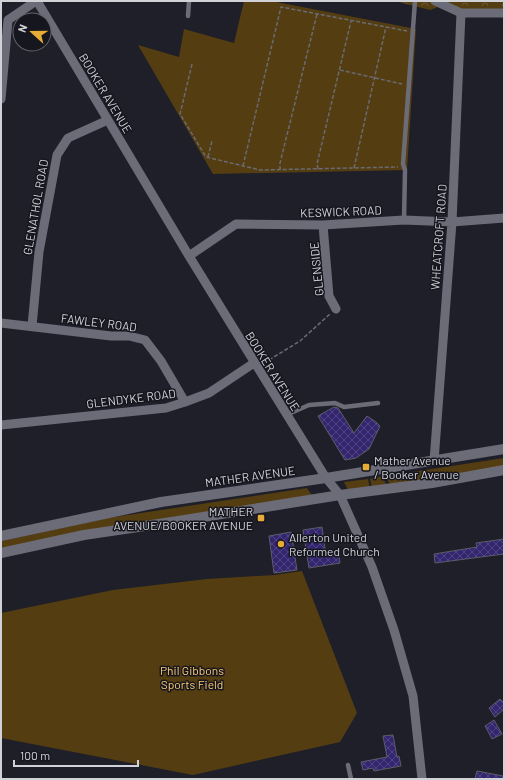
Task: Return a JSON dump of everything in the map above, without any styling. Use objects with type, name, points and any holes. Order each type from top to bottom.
[{"type":"main road","name":"MATHER AVENUE","points":[[1,536],[161,502],[326,478],[504,449]]},
{"type":"main road","points":[[1,553],[84,535],[340,495],[432,483],[504,470]]},
{"type":"street","points":[[1,99],[8,20],[37,1]]},
{"type":"street","name":"BOOKER AVENUE","points":[[37,1],[255,365],[326,478],[340,495],[372,567],[394,630],[413,696],[422,779]]},
{"type":"street","points":[[435,1],[461,14],[504,13]]},
{"type":"street","name":"WHEATCROFT ROAD","points":[[434,461],[452,222],[461,14]]},
{"type":"street","name":"GLENATHOL ROAD","points":[[32,326],[39,252],[57,155],[68,138],[108,120]]},
{"type":"street","name":"KESWICK ROAD","points":[[189,256],[236,224],[324,225],[404,220],[452,222],[504,218]]},
{"type":"street","name":"GLENSIDE","points":[[324,225],[329,296],[336,309]]},
{"type":"street","name":"FAWLEY ROAD","points":[[1,323],[110,336],[129,336],[145,340],[161,361],[185,402]]},
{"type":"street","name":"GLENDYKE ROAD","points":[[1,425],[166,408],[209,393],[255,365]]},
{"type":"lane","points":[[188,16],[189,1]]},
{"type":"lane","points":[[404,220],[404,167],[415,1]]},
{"type":"lane","points":[[286,415],[309,405],[335,403],[344,407],[378,403]]},
{"type":"lane","points":[[348,765],[351,779]]},
{"type":"path","points":[[243,166],[281,7],[412,32]]},
{"type":"path","points":[[280,170],[280,163],[317,14]]},
{"type":"path","points":[[319,169],[318,164],[351,20]]},
{"type":"path","points":[[354,168],[386,27]]},
{"type":"path","points":[[192,64],[180,114],[208,158],[260,170],[404,167]]},
{"type":"path","points":[[340,70],[409,86]]},
{"type":"path","points":[[208,158],[212,141]]},
{"type":"path","points":[[255,365],[300,341],[336,309]]},
{"type":"green space","points":[[244,1],[271,1],[416,29],[407,170],[213,174],[138,45],[179,57],[184,29],[234,43]]},
{"type":"green space","points":[[395,1],[504,1],[504,13],[461,13],[443,5],[430,10]]},
{"type":"green space","points":[[504,458],[504,468],[390,485],[386,476]]},
{"type":"green space","points":[[382,476],[387,486],[372,488],[370,479]]},
{"type":"green space","points":[[368,479],[370,489],[349,492],[344,482]]},
{"type":"green space","points":[[307,488],[313,497],[1,551],[1,541],[108,518]]},
{"type":"green space","name":"Phil Gibbons Sports Field","points":[[302,571],[357,713],[340,742],[193,775],[1,738],[1,613],[113,590],[207,579],[275,575]]},
{"type":"building","points":[[334,407],[338,408],[354,433],[367,416],[380,426],[369,449],[356,458],[345,460],[318,416]]},
{"type":"building","points":[[322,527],[326,556],[335,552],[339,555],[340,563],[309,568],[303,530]]},
{"type":"building","points":[[291,532],[297,570],[274,573],[269,536]]},
{"type":"building","points":[[504,539],[504,554],[435,563],[434,554],[477,547],[476,543]]},
{"type":"building","points":[[500,699],[504,703],[504,709],[495,717],[489,708]]},
{"type":"building","points":[[494,720],[502,734],[492,739],[485,726]]},
{"type":"building","points":[[393,735],[397,757],[399,756],[401,766],[374,771],[373,768],[363,770],[361,762],[387,757],[383,736]]},
{"type":"building","points":[[477,771],[503,776],[503,779],[475,779]]},
{"type":"place","name":"Mather Avenue / Booker Avenue","points":[[366,467]]},
{"type":"place","name":"MATHER AVENUE/BOOKER AVENUE","points":[[261,518]]},
{"type":"place","name":"Allerton United Reformed Church","points":[[281,544]]}]
